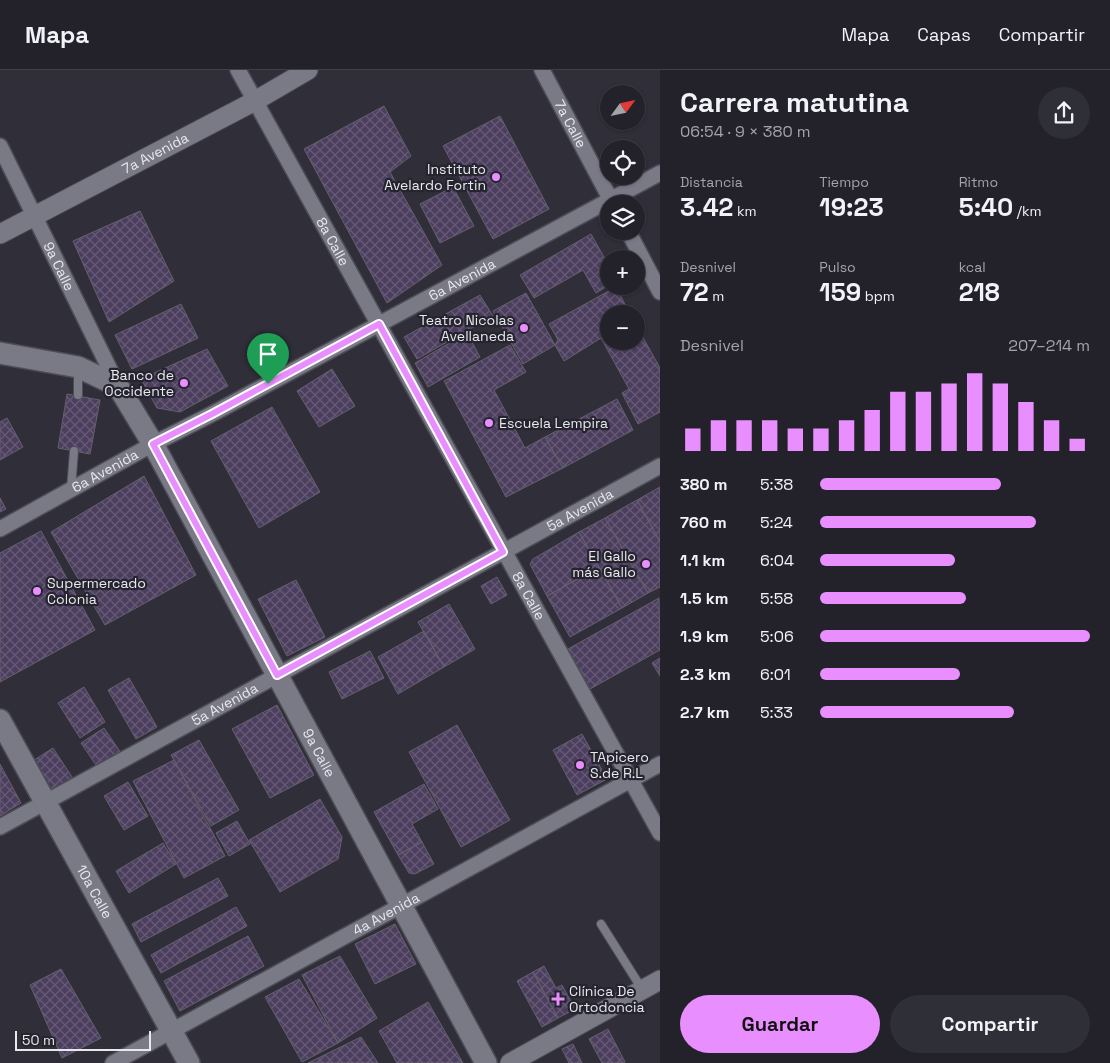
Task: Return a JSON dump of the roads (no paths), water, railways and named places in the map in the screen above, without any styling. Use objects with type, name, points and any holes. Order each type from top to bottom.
[{"type":"main road","points":[[0,353],[78,367],[118,386]]},
{"type":"main road","name":"9a Calle","points":[[118,386],[153,444],[486,1063]]},
{"type":"main road","name":"10a Calle","points":[[0,720],[189,1063]]},
{"type":"street","name":"8a Calle","points":[[238,70],[660,834]]},
{"type":"street","name":"7a Avenida","points":[[0,234],[255,101],[308,70]]},
{"type":"street","name":"7a Calle","points":[[542,70],[608,195]]},
{"type":"street","name":"9a Calle","points":[[0,146],[118,386]]},
{"type":"street","name":"6a Avenida","points":[[624,195],[660,173]]},
{"type":"street","name":"6a Avenida","points":[[0,529],[153,444],[600,208]]},
{"type":"street","points":[[633,240],[660,292]]},
{"type":"street","name":"5a Avenida","points":[[0,827],[660,466]]},
{"type":"street","name":"4a Avenida","points":[[113,1063],[660,764]]},
{"type":"street","points":[[510,1063],[660,980]]},
{"type":"lane","points":[[78,367],[78,395]]},
{"type":"lane","points":[[71,489],[74,451]]},
{"type":"lane","points":[[601,924],[642,990]]},
{"type":"place","name":"Instituto Avelardo Fortin","points":[[496,177]]},
{"type":"place","name":"Teatro Nicolas Avellaneda","points":[[524,328]]},
{"type":"place","name":"Banco de Occidente","points":[[184,383]]},
{"type":"place","name":"Escuela Lempira","points":[[489,423]]},
{"type":"place","name":"El Gallo más Gallo","points":[[646,564]]},
{"type":"place","name":"Supermercado Colonia","points":[[37,591]]},
{"type":"place","name":"TApicero S.de R.L","points":[[580,765]]},
{"type":"place","name":"Clínica De Ortodoncia","points":[[558,999]]}]
